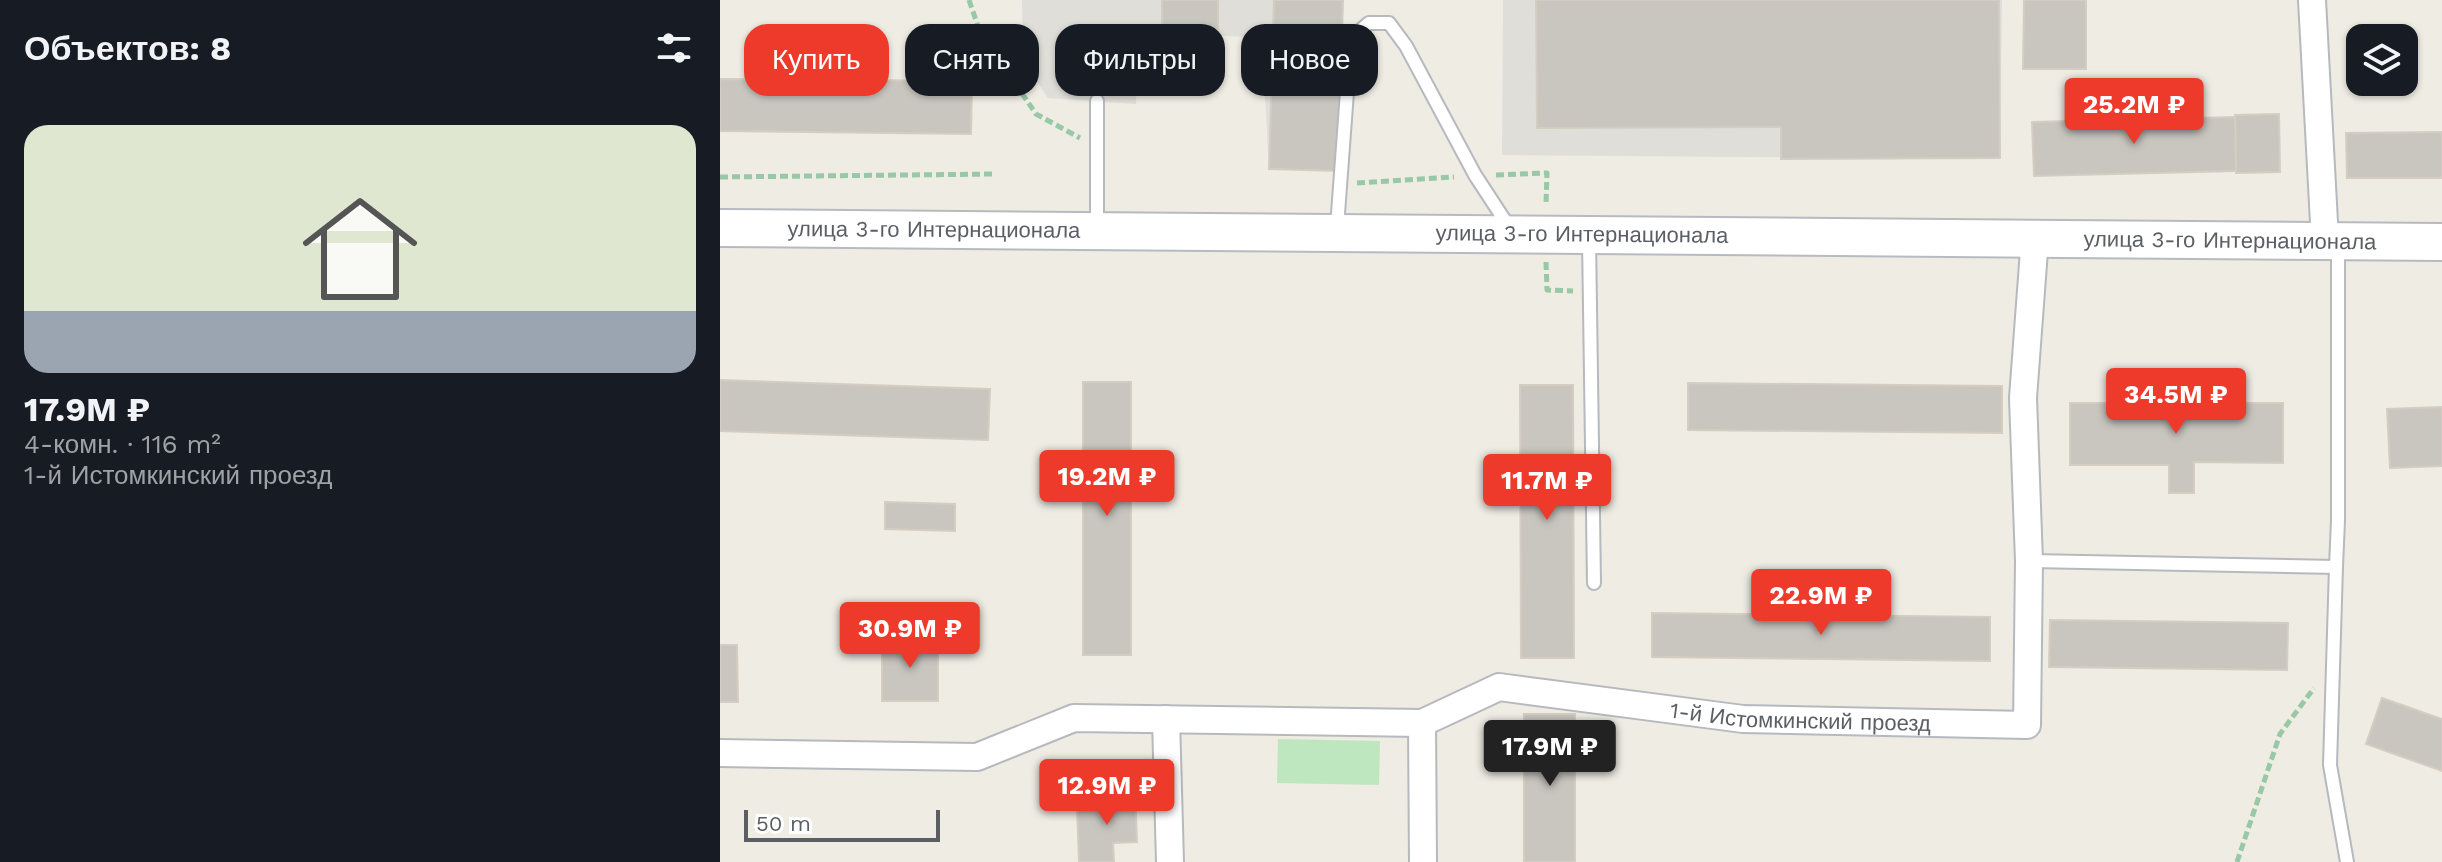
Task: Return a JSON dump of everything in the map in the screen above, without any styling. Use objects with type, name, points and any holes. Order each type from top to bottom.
[{"type":"main road","name":"улица 3-го Интернационала","points":[[720,228],[1337,230],[2442,242]]},
{"type":"street","points":[[2312,0],[2331,241]]},
{"type":"street","name":"1-й Истомкинский проезд","points":[[720,753],[977,757],[1074,718],[1422,723],[1499,687],[1743,719],[2027,725],[2029,561],[2023,398],[2035,237]]},
{"type":"street","points":[[1166,719],[1170,862]]},
{"type":"street","points":[[1422,723],[1423,862]]},
{"type":"lane","points":[[1337,230],[1351,38],[1369,23],[1389,23],[1406,46],[1475,175],[1513,234]]},
{"type":"lane","points":[[1097,101],[1097,229]]},
{"type":"lane","points":[[1589,235],[1594,583]]},
{"type":"lane","points":[[2331,241],[2338,520],[2330,765],[2347,862]]},
{"type":"lane","points":[[2029,561],[2336,567]]},
{"type":"path","points":[[969,0],[980,32],[1036,114],[1097,147]]},
{"type":"path","points":[[720,177],[995,174]]},
{"type":"path","points":[[2237,862],[2280,734],[2333,661]]},
{"type":"shaded area","points":[[1022,0],[1343,0],[1342,24],[1241,24],[1241,37],[1225,36],[1225,24],[1055,24],[1055,96],[1136,96],[1136,104],[1048,98],[1039,85],[1039,24],[1022,24]]},
{"type":"shaded area","points":[[1503,0],[2002,0],[2000,159],[1502,155]]},
{"type":"shaded area","points":[[1265,96],[1340,96],[1338,171],[1269,169]]},
{"type":"green space","points":[[1278,739],[1380,741],[1379,785],[1277,783]]},
{"type":"building","points":[[1162,0],[1218,0],[1218,24],[1162,24]]},
{"type":"building","points":[[1274,0],[1343,0],[1342,24],[1273,24]]},
{"type":"building","points":[[1536,0],[1999,0],[2000,158],[1781,159],[1781,127],[1537,128]]},
{"type":"building","points":[[2024,0],[2086,0],[2086,69],[2023,69]]},
{"type":"building","points":[[720,79],[744,79],[744,96],[889,96],[889,80],[905,80],[905,96],[972,96],[971,134],[720,131]]},
{"type":"building","points":[[1271,96],[1340,96],[1338,171],[1269,169]]},
{"type":"building","points":[[2279,114],[2280,172],[2236,173],[2235,115]]},
{"type":"building","points":[[2235,117],[2236,171],[2034,176],[2032,122]]},
{"type":"building","points":[[2442,132],[2442,178],[2347,178],[2346,133]]},
{"type":"building","points":[[720,380],[990,389],[988,440],[720,431]]},
{"type":"building","points":[[1083,382],[1131,382],[1131,655],[1083,655]]},
{"type":"building","points":[[1688,383],[2002,386],[2002,433],[1688,430]]},
{"type":"building","points":[[1520,385],[1573,385],[1574,658],[1521,658]]},
{"type":"building","points":[[2070,403],[2283,403],[2283,463],[2194,462],[2194,493],[2169,493],[2169,465],[2070,465]]},
{"type":"building","points":[[2442,407],[2442,466],[2390,468],[2387,409]]},
{"type":"building","points":[[885,502],[955,504],[955,531],[885,529]]},
{"type":"building","points":[[1652,613],[1990,617],[1990,661],[1652,657]]},
{"type":"building","points":[[2050,620],[2288,623],[2287,670],[2049,667]]},
{"type":"building","points":[[882,640],[938,640],[938,701],[882,701]]},
{"type":"building","points":[[720,645],[737,645],[738,702],[720,702]]},
{"type":"building","points":[[2382,698],[2442,719],[2442,771],[2366,744]]},
{"type":"building","points":[[1524,714],[1575,714],[1575,862],[1524,862]]},
{"type":"building","points":[[1110,790],[1135,790],[1137,842],[1113,843],[1114,862],[1079,862],[1077,807],[1111,805]]}]
